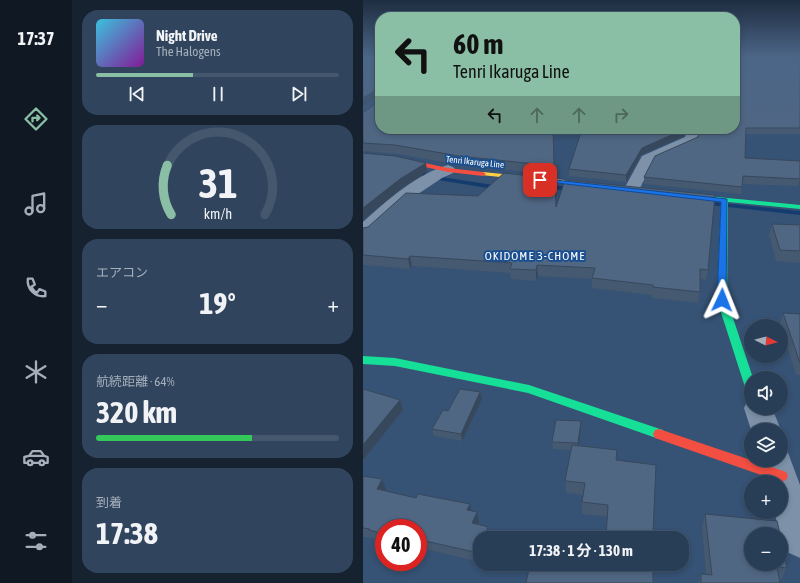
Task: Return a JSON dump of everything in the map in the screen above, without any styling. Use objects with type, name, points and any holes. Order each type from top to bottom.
[{"type":"street","points":[[632,189],[647,159],[691,139],[693,134]]},
{"type":"street","name":"Tenri Ikaruga Line","points":[[363,156],[397,159],[442,173],[601,186]]},
{"type":"street","points":[[363,232],[397,200],[442,173]]},
{"type":"street","points":[[675,194],[725,203],[800,207]]},
{"type":"street","points":[[725,203],[722,300],[746,371]]},
{"type":"street","points":[[363,360],[395,362],[529,389],[779,468],[800,540]]},
{"type":"building","points":[[363,85],[375,85],[375,91],[363,98]]},
{"type":"building","points":[[740,85],[800,85],[800,128],[746,128],[745,158],[800,161],[800,179],[743,176],[742,187],[644,177],[655,156],[698,137],[699,134],[740,134]]},
{"type":"building","points":[[375,104],[375,134],[553,134],[554,166],[459,156],[395,145],[363,143],[363,112]]},
{"type":"building","points":[[580,134],[674,134],[642,148],[626,175],[569,169]]},
{"type":"building","points":[[363,153],[395,156],[426,163],[400,179],[363,208]]},
{"type":"building","points":[[504,173],[555,179],[556,207],[565,180],[715,195],[708,270],[700,269],[700,292],[592,278],[595,268],[537,265],[536,270],[510,269],[512,263],[410,256],[408,259],[363,255],[363,228],[368,227],[406,193],[478,196]]},
{"type":"building","points":[[772,224],[800,225],[800,251],[780,250]]},
{"type":"building","points":[[783,313],[800,314],[800,363],[788,328],[788,319],[785,319]]},
{"type":"building","points":[[363,389],[400,400],[363,445]]},
{"type":"building","points":[[460,389],[480,392],[461,434],[432,429],[443,410],[448,411]]},
{"type":"building","points":[[556,420],[581,421],[578,443],[552,442]]},
{"type":"building","points":[[572,445],[617,450],[616,460],[656,465],[653,531],[606,531],[608,505],[582,502],[585,483],[565,481]]},
{"type":"building","points":[[363,476],[382,479],[377,489],[416,498],[418,494],[470,504],[467,510],[477,512],[472,523],[488,527],[487,531],[473,531],[473,552],[427,541],[427,519],[375,519],[375,532],[363,528]]},
{"type":"building","points":[[705,514],[744,519],[777,521],[778,527],[744,527],[744,571],[778,571],[780,583],[701,583],[701,574],[712,575]]},
{"type":"building","points":[[529,571],[653,571],[653,583],[526,583]]},
{"type":"waterway","points":[[414,169],[426,176],[500,188]]},
{"type":"waterway","points":[[544,189],[551,187],[572,189]]},
{"type":"waterway","points":[[703,203],[800,213]]},
{"type":"traffic: fast","points":[[686,196],[800,207]]},
{"type":"traffic: fast","points":[[725,200],[722,300],[746,371]]},
{"type":"traffic: fast","points":[[363,360],[395,362],[529,389],[659,434]]},
{"type":"traffic: slow","points":[[483,174],[594,185]]},
{"type":"traffic: jam","points":[[363,156],[397,159],[448,170],[483,174]]},
{"type":"traffic: jam","points":[[659,434],[778,475]]},
{"type":"district","name":"OKIDOME 3-CHOME","points":[[535,256]]},
{"type":"route","points":[[540,180],[725,200],[722,300]]}]
